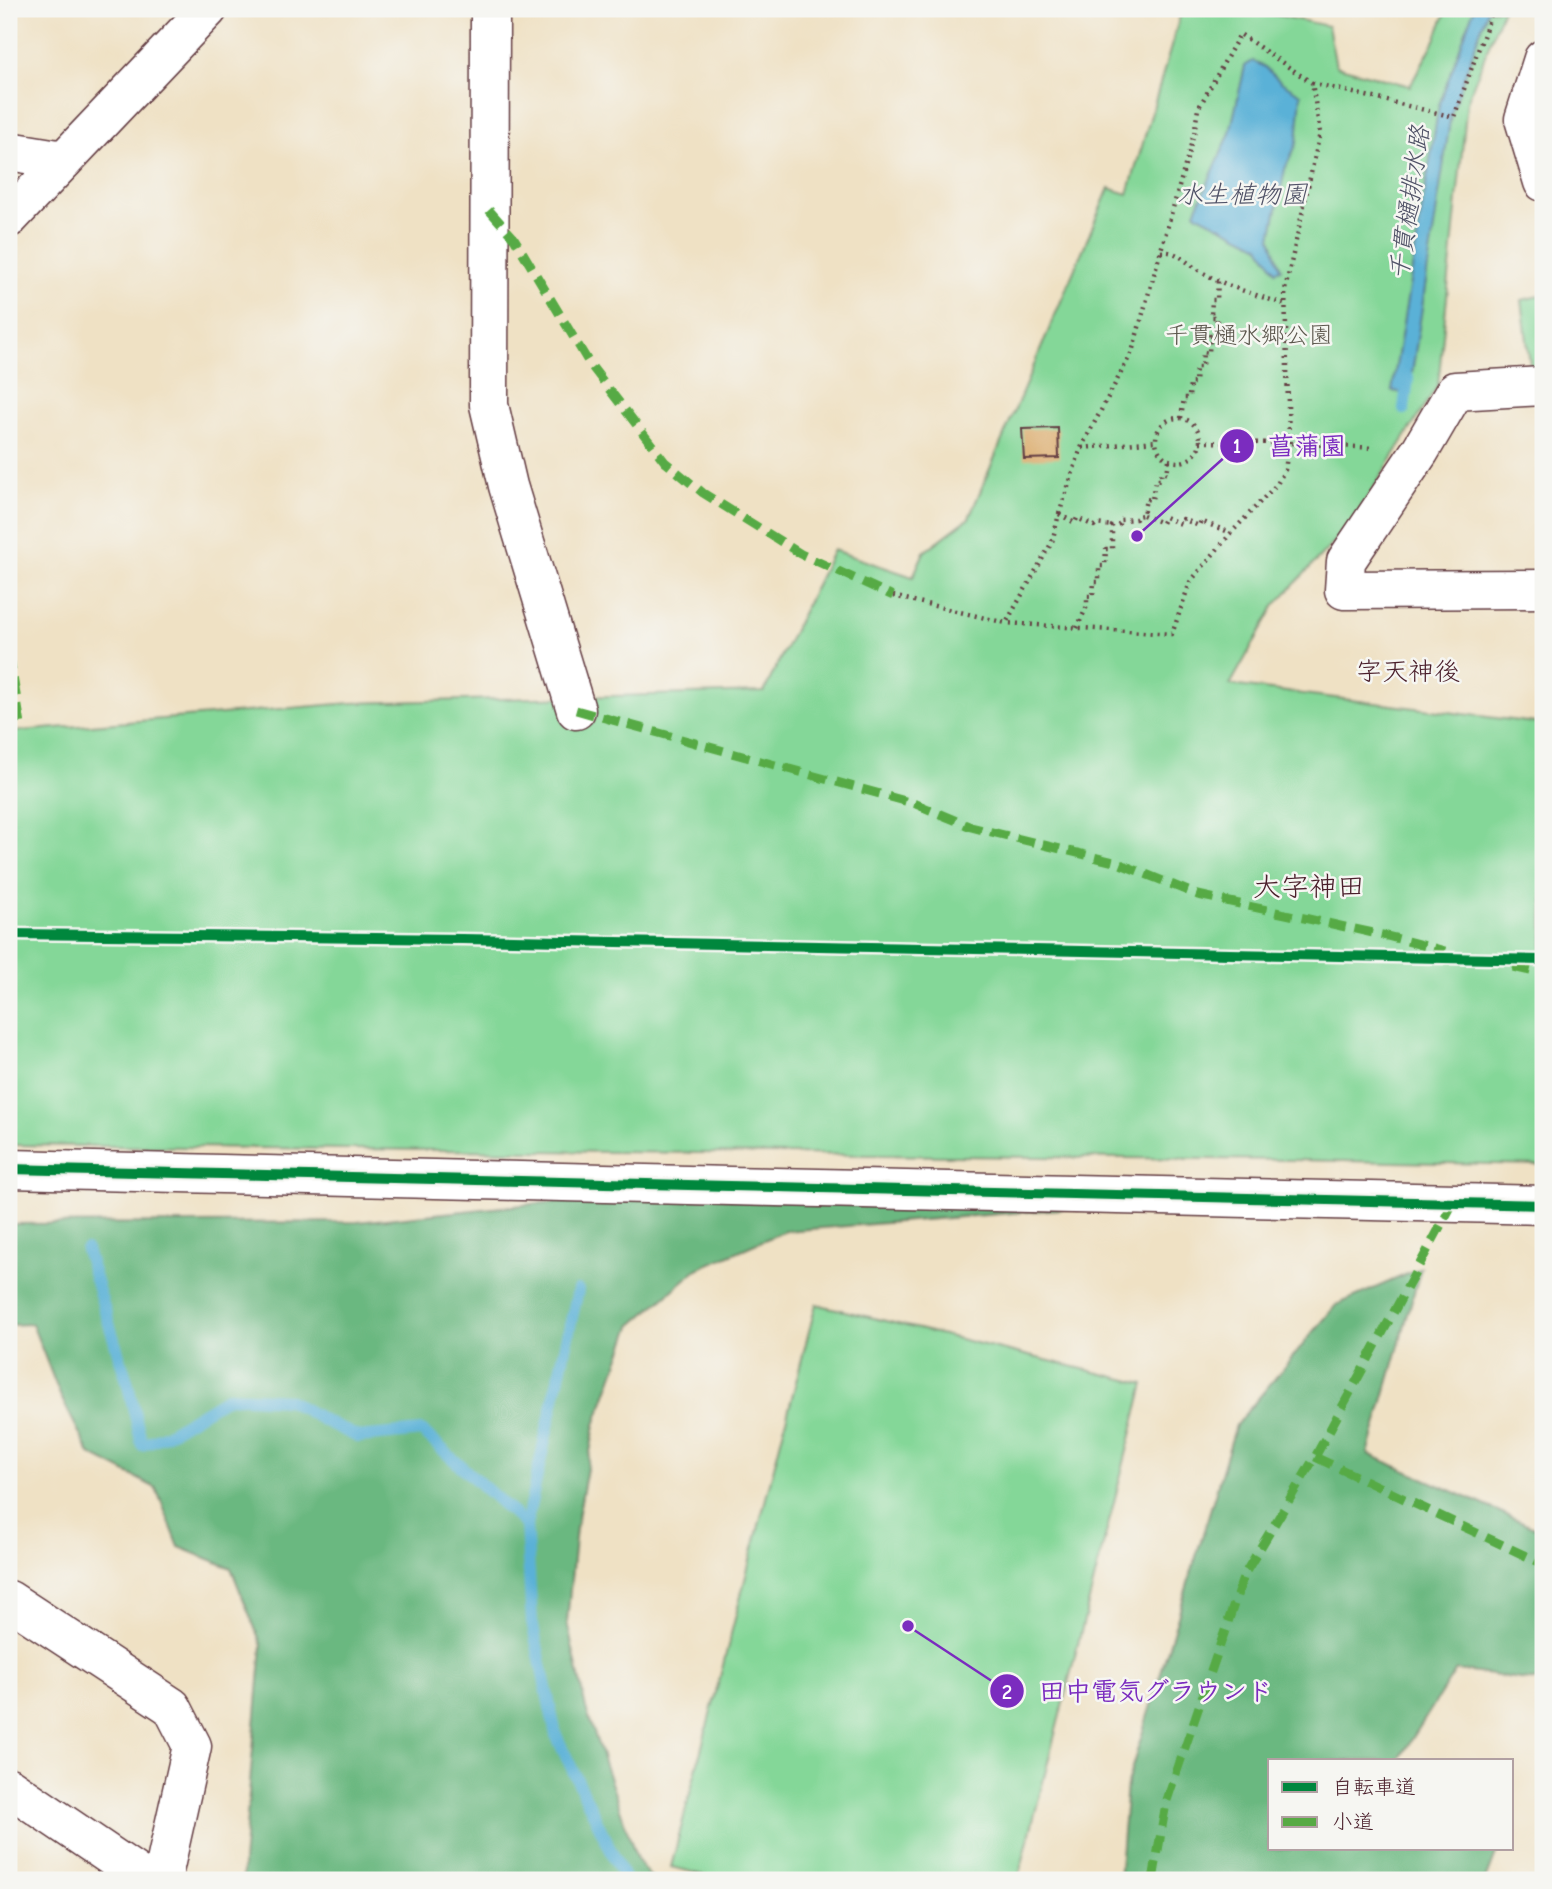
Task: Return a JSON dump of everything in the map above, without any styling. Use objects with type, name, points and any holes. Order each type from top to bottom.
[{"type":"street","points":[[9,218],[208,9]]},
{"type":"street","points":[[490,9],[488,405],[509,486],[576,710]]},
{"type":"street","points":[[1543,59],[1524,118],[1543,182]]},
{"type":"street","points":[[9,151],[64,160]]},
{"type":"street","points":[[1543,386],[1455,391],[1420,451],[1346,561],[1344,590],[1543,589]]},
{"type":"street","points":[[9,1169],[1543,1205]]},
{"type":"street","points":[[9,1600],[172,1707],[192,1746],[162,1880]]},
{"type":"street","points":[[9,1787],[146,1880]]},
{"type":"path","points":[[1006,623],[1052,542],[1081,448],[1132,352],[1194,134],[1198,109],[1240,34],[1312,83],[1454,117],[1493,9]]},
{"type":"path","points":[[892,597],[1006,623],[1172,634],[1190,582],[1277,484],[1285,470],[1289,443],[1285,290],[1320,133],[1312,83]]},
{"type":"path","points":[[1161,251],[1170,251],[1180,256],[1218,283],[1286,304]]},
{"type":"path","points":[[1181,415],[1184,398],[1189,398],[1190,383],[1195,383],[1196,367],[1202,367],[1203,352],[1209,353],[1210,336],[1216,336],[1217,317],[1211,317],[1212,300],[1217,300],[1218,283]]},
{"type":"path","points":[[1181,415],[1198,431],[1200,445],[1192,456],[1179,462],[1169,460],[1161,454],[1156,441],[1159,428],[1181,415]]},
{"type":"path","points":[[1081,448],[1156,441]]},
{"type":"path","points":[[1200,442],[1289,443],[1420,451]]},
{"type":"path","points":[[1143,515],[1146,499],[1152,500],[1155,480],[1160,480],[1162,472],[1167,474],[1169,460]]},
{"type":"path","points":[[1062,516],[1075,523],[1077,518],[1094,526],[1112,526],[1119,524],[1119,520],[1136,519],[1137,516],[1143,515],[1162,523],[1165,517],[1181,524],[1183,519],[1199,526],[1202,521],[1231,533]]},
{"type":"path","points":[[1077,628],[1087,606],[1087,596],[1093,596],[1094,582],[1099,582],[1099,566],[1105,566],[1106,549],[1112,549],[1112,526]]},
{"type":"green space","name":"千貫樋水郷公園","points":[[1182,9],[1248,9],[1328,26],[1336,66],[1410,86],[1435,40],[1447,9],[1503,9],[1467,102],[1438,385],[1351,524],[1275,605],[1230,685],[1543,724],[1543,1165],[9,1145],[9,732],[351,703],[764,692],[833,550],[913,577],[924,552],[969,518],[1109,188],[1128,194]]},
{"type":"green space","points":[[1543,295],[1543,372],[1531,373],[1522,300]]},
{"type":"green space","points":[[679,1189],[1098,1206],[785,1231],[697,1269],[631,1326],[595,1425],[576,1528],[567,1622],[586,1709],[638,1862],[653,1880],[243,1880],[262,1646],[231,1568],[179,1547],[156,1488],[90,1454],[60,1395],[32,1324],[9,1325],[9,1224],[357,1222]]},
{"type":"green space","points":[[1421,1268],[1368,1454],[1543,1531],[1543,1682],[1456,1670],[1399,1759],[1268,1759],[1268,1850],[1498,1850],[1486,1880],[1119,1880],[1127,1784],[1236,1425],[1336,1305]]},
{"type":"green space","points":[[816,1304],[1144,1384],[1018,1880],[726,1880],[671,1867]]},
{"type":"water","points":[[1474,9],[1488,9],[1451,114],[1409,394],[1392,391],[1439,105]]},
{"type":"water","name":"水生植物園","points":[[1253,61],[1301,94],[1297,143],[1285,169],[1271,238],[1281,269],[1276,271],[1260,246],[1195,212],[1230,133],[1245,66]]},
{"type":"building","points":[[1058,428],[1059,458],[1024,459],[1022,429]]},
{"type":"waterway","name":"千貫樋排水路","points":[[1404,409],[1408,378]]},
{"type":"waterway","points":[[86,1250],[127,1381],[142,1445],[164,1436],[228,1397],[288,1400],[358,1437],[422,1431],[526,1525]]},
{"type":"waterway","points":[[578,1290],[526,1525],[532,1622],[556,1735],[625,1880]]},
{"type":"marked path","points":[[489,210],[514,238],[589,363],[665,462],[703,493],[801,554],[893,596]]},
{"type":"marked path","points":[[9,652],[22,731]]},
{"type":"marked path","points":[[576,710],[916,804],[971,827],[1118,863],[1198,895],[1445,951]]},
{"type":"marked path","points":[[1513,967],[1543,974]]},
{"type":"marked path","points":[[1153,1880],[1166,1803],[1244,1575],[1315,1457],[1453,1203]]},
{"type":"marked path","points":[[1315,1457],[1543,1564]]},
{"type":"cycle path","points":[[9,934],[462,939],[1543,960]]},
{"type":"cycle path","points":[[9,1169],[1543,1205]]},
{"type":"place","name":"菖蒲園","points":[[1137,536]]},
{"type":"place","name":"田中電気グラウンド","points":[[908,1626]]},
{"type":"district","name":"字天神後","points":[[1408,672]]},
{"type":"district","name":"大字神田","points":[[1309,887]]}]
